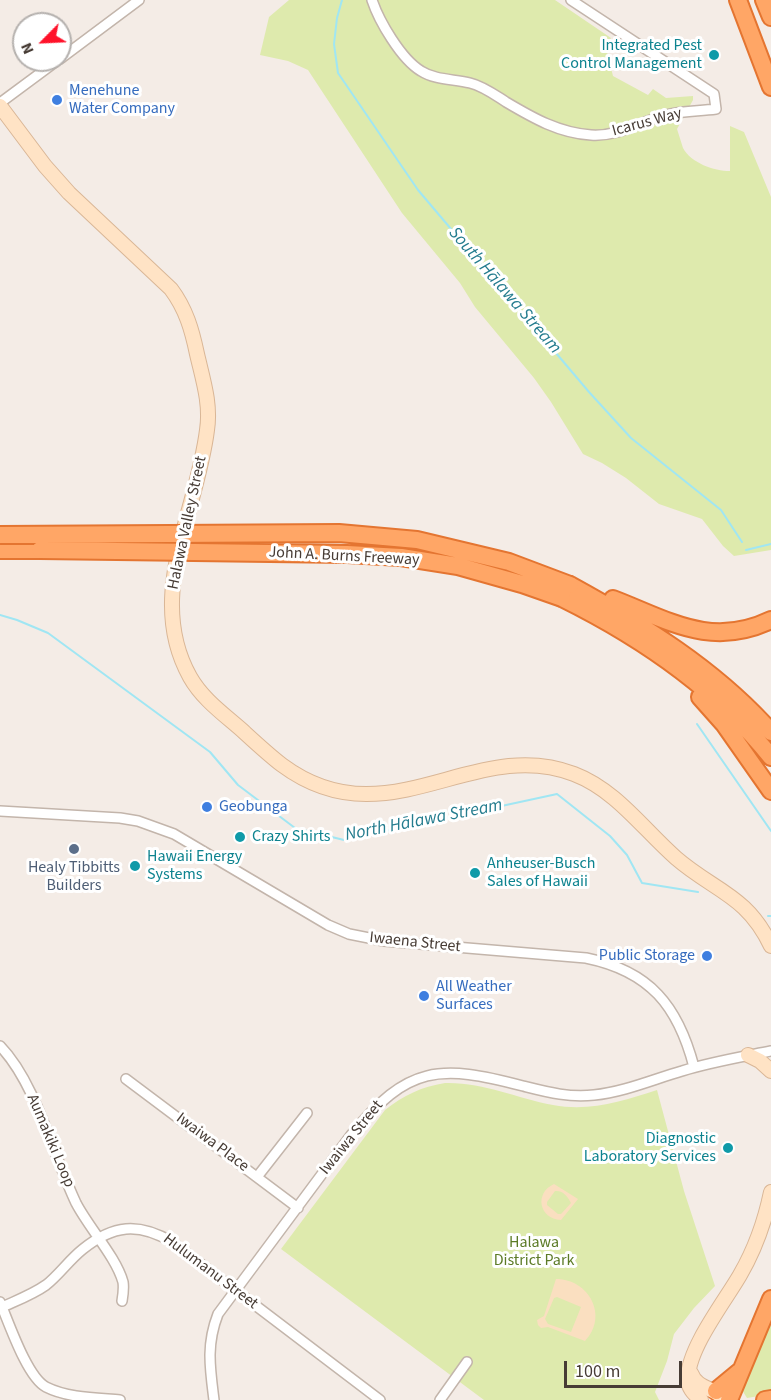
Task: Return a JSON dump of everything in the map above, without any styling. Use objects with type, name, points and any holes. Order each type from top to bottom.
[{"type":"highway","points":[[732,0],[750,35]]},
{"type":"highway","points":[[738,0],[771,87]]},
{"type":"highway","points":[[764,0],[771,17]]},
{"type":"highway","name":"John A. Burns Freeway","points":[[0,535],[339,533],[417,540],[509,562],[566,591],[616,610],[679,650],[737,697],[771,732]]},
{"type":"highway","name":"John A. Burns Freeway","points":[[0,550],[348,554],[401,557],[458,566],[522,584],[566,591],[633,636],[711,694],[771,757]]},
{"type":"highway","points":[[566,591],[615,599],[674,624],[697,631],[734,631],[764,623]]},
{"type":"highway","points":[[633,636],[706,703],[730,731],[771,791]]},
{"type":"highway","points":[[723,1397],[742,1370],[771,1299]]},
{"type":"highway","points":[[765,1400],[771,1399]]},
{"type":"street","points":[[72,49],[138,0]]},
{"type":"street","name":"Icarus Way","points":[[372,0],[389,35],[420,71],[437,78],[470,83],[489,91],[540,122],[558,129],[590,135],[616,134],[669,114],[716,109],[714,94],[571,0]]},
{"type":"street","points":[[0,104],[42,72]]},
{"type":"street","name":"Halawa Valley Street","points":[[0,104],[45,165],[69,193],[171,289],[182,306],[191,327],[207,396],[207,430],[174,568],[171,603],[179,652],[190,677],[203,695],[280,764],[313,784],[336,791],[361,795],[393,792],[496,768],[521,765],[551,767],[578,775],[612,797],[681,862],[731,896],[757,922],[771,946]]},
{"type":"street","name":"Iwaena Street","points":[[0,811],[120,818],[152,826],[174,834],[328,925],[368,939],[586,958],[611,964],[640,979],[665,1002],[676,1017],[685,1036],[694,1067]]},
{"type":"street","name":"Aumakiki Loop","points":[[0,1046],[13,1059],[25,1081],[77,1205],[118,1270],[124,1284],[122,1301]]},
{"type":"street","name":"Iwaiwa Street","points":[[214,1400],[209,1361],[210,1343],[218,1314],[372,1109],[389,1094],[422,1077],[444,1072],[474,1074],[556,1094],[579,1097],[598,1095],[694,1067],[771,1051]]},
{"type":"street","points":[[748,1055],[760,1061],[771,1071]]},
{"type":"street","name":"Iwaiwa Place","points":[[126,1079],[298,1208]]},
{"type":"street","points":[[257,1177],[307,1113]]},
{"type":"street","points":[[690,1400],[682,1386],[683,1363],[694,1352],[754,1249],[771,1192]]},
{"type":"street","name":"Hulumanu Street","points":[[1,1305],[44,1287],[82,1250],[99,1239],[122,1229],[139,1228],[158,1234],[172,1242],[380,1400]]},
{"type":"street","points":[[1,1305],[32,1374],[44,1386],[60,1392],[120,1400]]},
{"type":"street","points":[[694,1352],[688,1377],[689,1384],[701,1400]]},
{"type":"street","points":[[440,1400],[467,1362]]},
{"type":"street","points":[[690,1368],[692,1376],[700,1386],[723,1397]]},
{"type":"green space","points":[[289,0],[555,0],[611,38],[606,48],[613,76],[648,95],[653,89],[666,98],[693,96],[677,129],[683,148],[691,158],[710,168],[730,171],[730,126],[744,132],[771,197],[771,550],[734,556],[702,519],[659,504],[626,478],[583,454],[534,378],[402,213],[308,70],[288,61],[260,55],[269,17]]},
{"type":"green space","name":"Halawa District Park","points":[[445,1083],[473,1085],[567,1107],[606,1104],[657,1090],[684,1191],[715,1286],[674,1334],[655,1392],[659,1400],[484,1400],[281,1249],[385,1110],[413,1092]]},
{"type":"green space","points":[[771,1324],[771,1394],[747,1398],[742,1390]]},
{"type":"sand","points":[[554,1184],[578,1199],[561,1220],[554,1219],[544,1211],[542,1199],[548,1188]],"holes":[[[555,1191],[565,1194],[571,1203],[561,1214],[547,1205]]]},
{"type":"sand","points":[[556,1279],[578,1285],[586,1292],[595,1310],[592,1331],[585,1341],[548,1327],[541,1328],[537,1320],[544,1316]],"holes":[[[557,1297],[581,1307],[571,1332],[548,1324],[545,1319],[554,1298]]]},
{"type":"waterway","name":"South Hālawa Stream","points":[[342,0],[334,44],[338,73],[418,190],[589,392],[631,438],[721,510],[742,542]]},
{"type":"waterway","points":[[746,550],[771,544]]},
{"type":"waterway","name":"North Hālawa Stream","points":[[0,615],[48,633],[210,752],[238,785],[295,828],[344,840],[557,794],[610,836],[627,855],[642,883],[698,892]]},
{"type":"waterway","points":[[697,724],[771,831]]},
{"type":"place","name":"Integrated Pest Control Management","points":[[714,55]]},
{"type":"place","name":"Menehune Water Company","points":[[57,100]]},
{"type":"place","name":"Geobunga","points":[[207,807]]},
{"type":"place","name":"Crazy Shirts","points":[[240,837]]},
{"type":"place","name":"Healy Tibbitts Builders","points":[[74,849]]},
{"type":"place","name":"Hawaii Energy Systems","points":[[135,866]]},
{"type":"place","name":"Anheuser-Busch Sales of Hawaii","points":[[475,873]]},
{"type":"place","name":"Public Storage","points":[[707,956]]},
{"type":"place","name":"All Weather Surfaces","points":[[424,996]]},
{"type":"place","name":"Diagnostic Laboratory Services","points":[[728,1148]]}]
